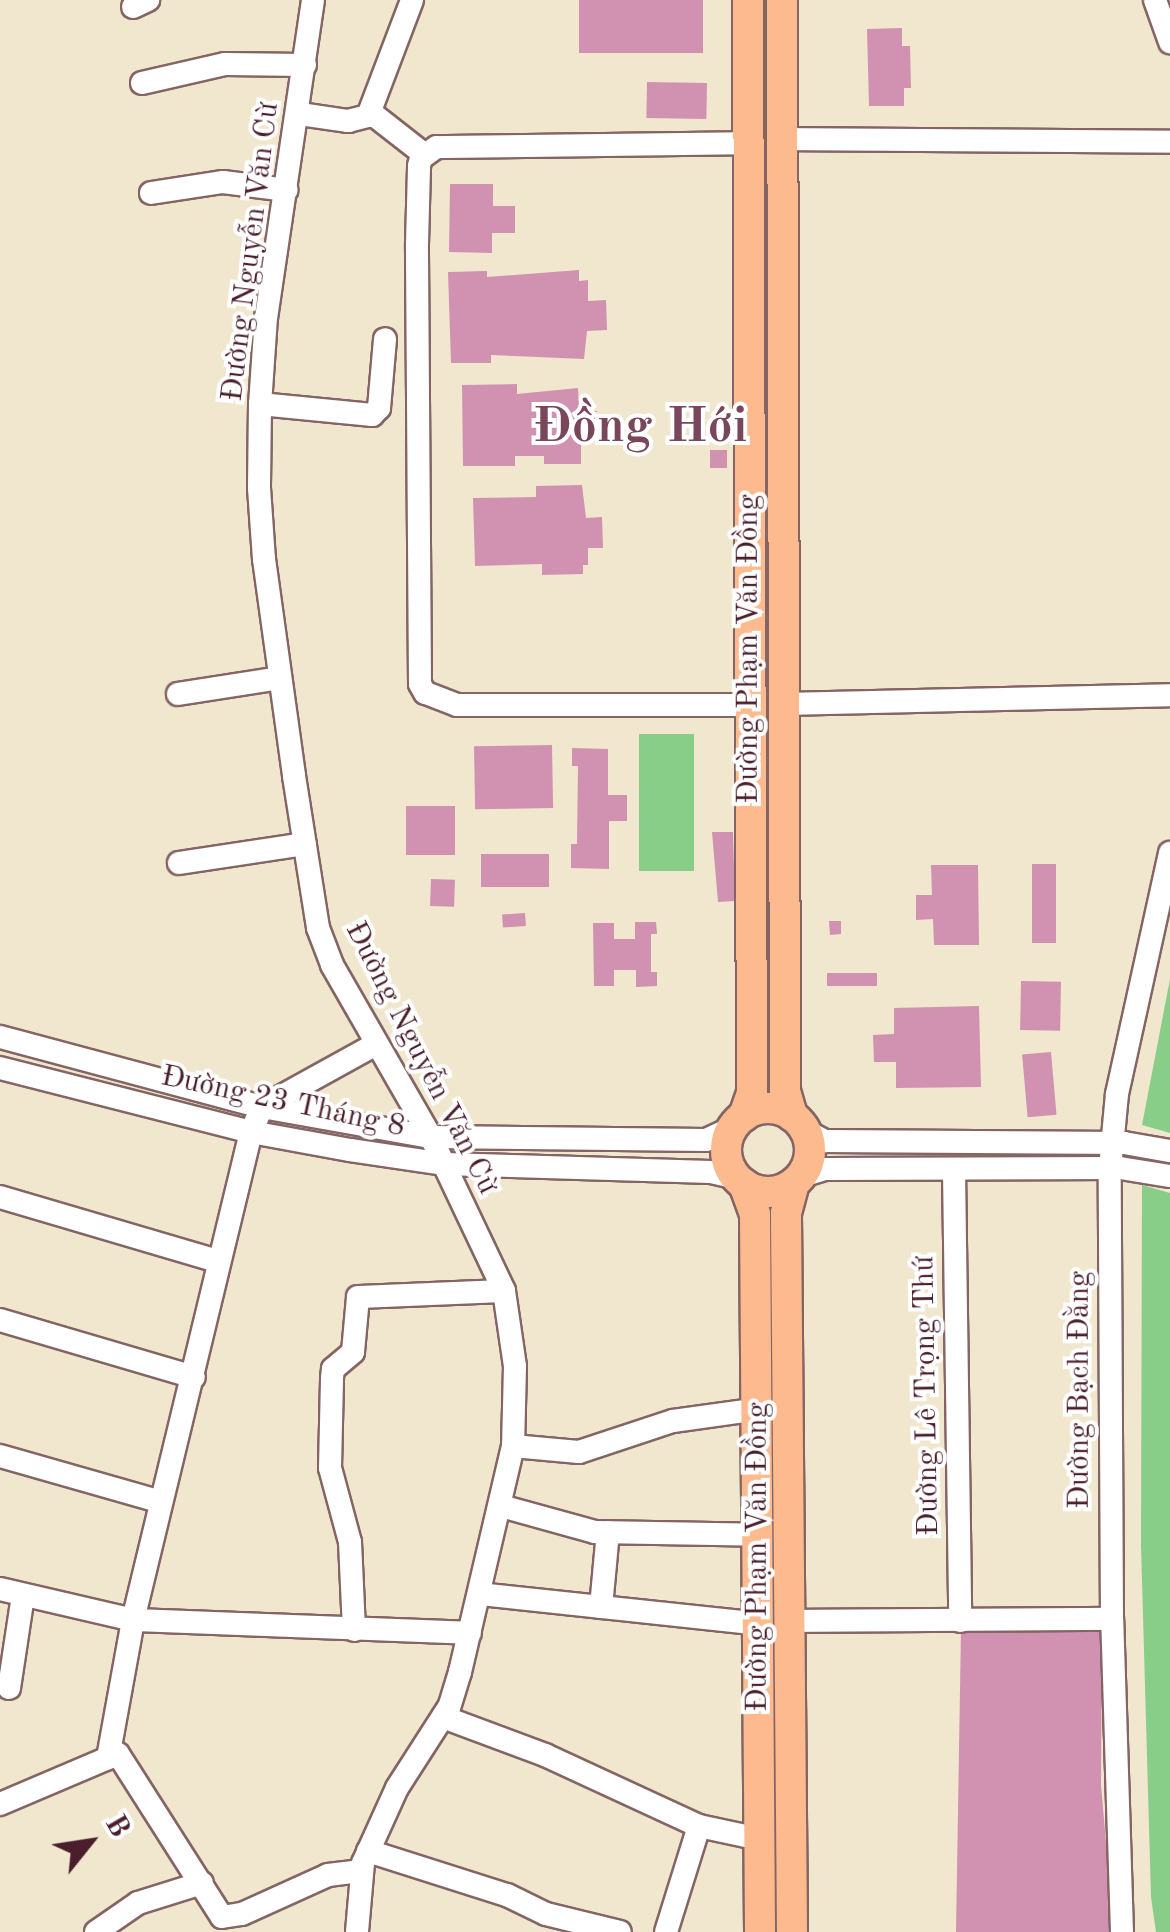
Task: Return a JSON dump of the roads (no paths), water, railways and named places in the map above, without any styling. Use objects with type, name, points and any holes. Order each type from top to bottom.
[{"type":"main road","name":"Đường Phạm Văn Đồng","points":[[738,1122],[752,1093],[748,0]]},
{"type":"main road","name":"Đường Phạm Văn Đồng","points":[[782,0],[785,1091],[798,1122]]},
{"type":"main road","points":[[751,142],[782,139]]},
{"type":"main road","points":[[748,705],[783,704]]},
{"type":"main road","points":[[768,1108],[798,1122],[810,1152],[798,1180],[763,1192],[740,1181],[726,1158],[738,1122],[768,1108]]},
{"type":"main road","name":"Đường Phạm Văn Đồng","points":[[792,1932],[786,1213],[798,1180]]},
{"type":"main road","name":"Đường Phạm Văn Đồng","points":[[740,1181],[755,1214],[760,1932]]},
{"type":"street","name":"Đường Nguyễn Văn Cừ","points":[[313,0],[300,114],[266,317],[258,488],[304,844],[318,928],[332,965],[432,1137],[504,1291],[515,1366],[512,1446],[470,1632],[443,1716],[397,1788],[365,1861],[357,1932]]},
{"type":"street","points":[[300,114],[348,121],[359,120],[370,112],[412,0]]},
{"type":"street","points":[[1156,0],[1170,42]]},
{"type":"street","points":[[142,83],[225,64],[305,65]]},
{"type":"street","points":[[370,112],[425,155]]},
{"type":"street","points":[[782,139],[1170,142]]},
{"type":"street","points":[[748,705],[457,705],[425,693],[420,684],[418,302],[419,166],[425,155],[437,147],[751,142]]},
{"type":"street","points":[[151,193],[223,182],[286,190]]},
{"type":"street","points":[[260,404],[372,416],[380,408],[384,339]]},
{"type":"street","points":[[178,694],[280,678]]},
{"type":"street","points":[[783,704],[1170,695]]},
{"type":"street","points":[[179,863],[304,844]]},
{"type":"street","name":"Đường Bạch Đằng","points":[[1122,1932],[1112,1619],[1110,1168],[1117,1094],[1170,853]]},
{"type":"street","name":"Đường 23 Tháng 8","points":[[0,1037],[262,1107],[432,1137],[706,1140],[738,1122]]},
{"type":"street","points":[[108,1758],[133,1620],[251,1132],[262,1107],[376,1044]]},
{"type":"street","name":"Đường 23 Tháng 8","points":[[0,1068],[251,1132],[445,1164],[712,1172],[740,1181]]},
{"type":"street","points":[[798,1122],[825,1141],[1112,1144],[1170,1151]]},
{"type":"street","points":[[798,1180],[825,1169],[1110,1168],[1170,1176]]},
{"type":"street","name":"Đường Lê Trọng Thứ","points":[[954,1170],[960,1621]]},
{"type":"street","points":[[0,1197],[218,1261]]},
{"type":"street","points":[[354,1630],[350,1542],[330,1468],[332,1378],[334,1369],[354,1352],[358,1297],[504,1291]]},
{"type":"street","points":[[0,1320],[194,1377]]},
{"type":"street","points":[[512,1446],[579,1452],[673,1422],[758,1409]]},
{"type":"street","points":[[0,1456],[161,1502]]},
{"type":"street","points":[[501,1506],[608,1532],[758,1535]]},
{"type":"street","points":[[601,1607],[608,1532]]},
{"type":"street","points":[[0,1589],[133,1620],[470,1632]]},
{"type":"street","points":[[480,1594],[759,1624]]},
{"type":"street","points":[[3,1688],[24,1595]]},
{"type":"street","points":[[790,1621],[1112,1619]]},
{"type":"street","points":[[443,1716],[545,1755],[699,1826],[760,1840]]},
{"type":"street","points":[[0,1804],[118,1754],[222,1917],[242,1914],[365,1861],[507,1896],[545,1923],[620,1932]]},
{"type":"street","points":[[666,1932],[699,1826]]},
{"type":"street","points":[[96,1932],[138,1903],[202,1883]]},
{"type":"district","name":"Đồng Hới","points":[[640,429]]}]
